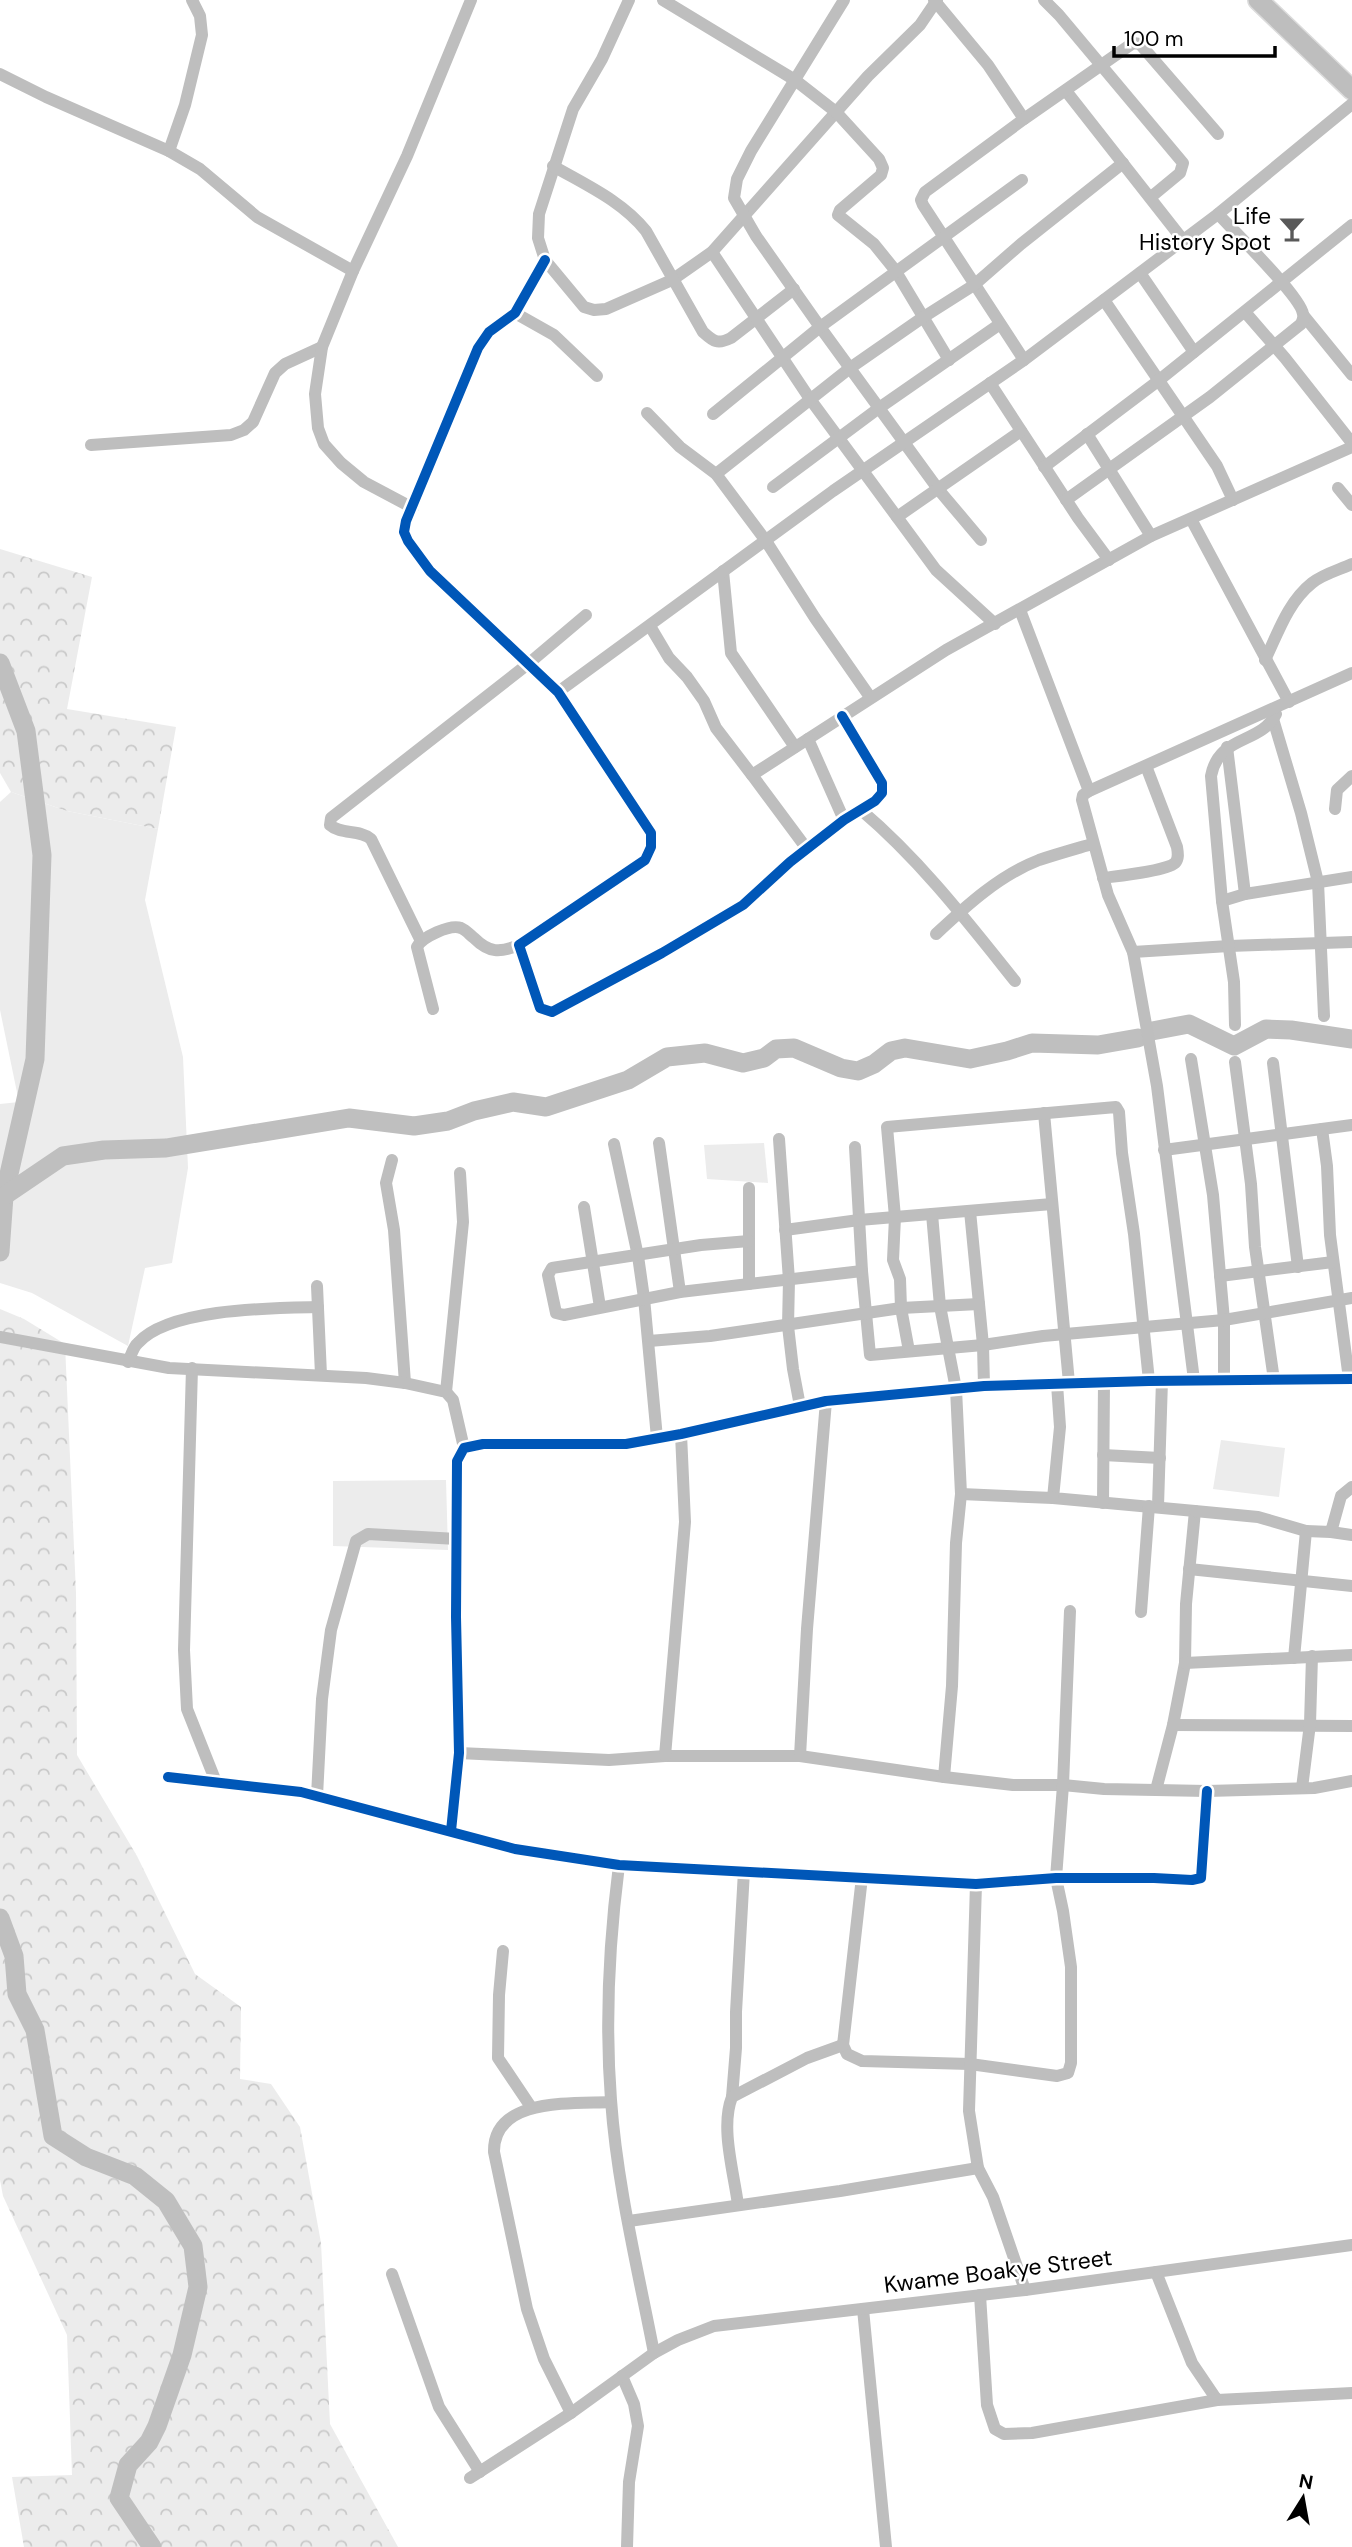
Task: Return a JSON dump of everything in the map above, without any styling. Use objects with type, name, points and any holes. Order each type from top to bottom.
[{"type":"main road","points":[[1258,0],[1352,90]]},
{"type":"street","points":[[169,151],[185,105],[202,35],[200,16],[192,0]]},
{"type":"street","points":[[413,508],[364,482],[324,444],[318,428],[315,394],[322,347],[353,271],[407,156],[471,0]]},
{"type":"street","points":[[629,0],[602,59],[573,109],[539,214],[538,238],[545,260],[584,306],[594,310],[606,309],[672,280],[712,252],[867,76],[920,25],[935,1],[988,65],[1024,118]]},
{"type":"street","points":[[663,0],[794,80],[836,112],[879,159],[883,168],[881,176],[840,210],[838,215],[874,244],[895,270],[949,360]]},
{"type":"street","points":[[844,0],[751,151],[737,179],[734,198],[820,327],[938,489],[981,540]]},
{"type":"street","points":[[1044,0],[1183,163],[1180,173],[1151,197]]},
{"type":"street","points":[[1024,360],[923,205],[922,196],[1024,118],[1137,43],[1218,134]]},
{"type":"street","points":[[0,74],[169,151],[200,169],[257,217],[353,271]]},
{"type":"street","points":[[1066,90],[1183,240]]},
{"type":"street","points":[[558,692],[723,570],[1024,360],[1218,214],[1352,104]]},
{"type":"street","points":[[716,474],[850,368],[922,317],[974,285],[1123,163]]},
{"type":"street","points":[[553,166],[623,206],[635,218],[646,231],[703,332],[714,341],[721,343],[731,338],[794,289]]},
{"type":"street","points":[[713,414],[895,270],[944,238],[1022,180]]},
{"type":"street","points":[[1218,214],[1281,281],[1303,310],[1304,316],[1352,375]]},
{"type":"street","points":[[1044,467],[1158,381],[1352,225]]},
{"type":"street","points":[[712,252],[810,399],[936,570],[995,624]]},
{"type":"street","points":[[433,1009],[417,947],[421,941],[456,927],[463,928],[482,946],[495,952],[519,945],[645,860],[651,847],[651,833],[558,692],[430,571],[404,532],[406,521],[478,348],[489,332],[515,313],[545,260]]},
{"type":"street","points":[[1140,273],[1194,352]]},
{"type":"street","points":[[1104,300],[1217,466],[1233,500]]},
{"type":"street","points":[[752,775],[946,650],[1151,536],[1352,445],[1245,312]]},
{"type":"street","points":[[515,313],[554,335],[597,376]]},
{"type":"street","points":[[1066,500],[1182,417],[1301,324],[1304,316]]},
{"type":"street","points":[[773,487],[879,408],[1000,324]]},
{"type":"street","points":[[91,444],[231,435],[253,422],[275,373],[285,364],[322,347]]},
{"type":"street","points":[[990,383],[1066,500],[1109,560]]},
{"type":"street","points":[[648,412],[680,447],[716,474],[766,541],[870,697]]},
{"type":"street","points":[[897,517],[1021,430]]},
{"type":"street","points":[[1087,434],[1151,536]]},
{"type":"street","points":[[1338,488],[1352,505]]},
{"type":"street","points":[[1191,519],[1265,660],[1285,704]]},
{"type":"street","points":[[1265,660],[1298,597],[1312,582],[1352,564]]},
{"type":"street","points":[[723,570],[731,653],[796,747]]},
{"type":"street","points":[[1020,610],[1089,791]]},
{"type":"street","points":[[421,941],[371,839],[365,834],[335,829],[330,825],[331,818],[528,664],[586,615]]},
{"type":"street","points":[[650,626],[669,658],[704,701],[716,728],[807,849]]},
{"type":"street","points":[[1194,1380],[1157,1086],[1133,952],[1092,844],[1081,805],[1083,795],[1352,673]]},
{"type":"street","points":[[1235,1025],[1234,982],[1222,901],[1211,776],[1216,760],[1227,747],[1267,726],[1285,704]]},
{"type":"street","points":[[519,945],[540,1008],[552,1012],[662,953],[743,905],[807,849],[844,820],[876,801],[882,793],[881,783],[842,716]]},
{"type":"street","points":[[1273,719],[1318,882],[1324,1016]]},
{"type":"street","points":[[808,739],[844,820]]},
{"type":"street","points":[[1227,747],[1245,894]]},
{"type":"street","points":[[1103,878],[1162,868],[1174,864],[1178,857],[1177,847],[1146,766]]},
{"type":"street","points":[[1335,809],[1337,790],[1352,776]]},
{"type":"street","points":[[861,810],[897,840],[960,912],[1015,981]]},
{"type":"street","points":[[936,934],[1000,881],[1037,861],[1092,844]]},
{"type":"street","points":[[1222,901],[1245,894],[1352,877]]},
{"type":"street","points":[[1133,952],[1352,942]]},
{"type":"street","points":[[1191,1059],[1213,1195],[1224,1320],[1224,1380]]},
{"type":"street","points":[[1235,1062],[1274,1380]]},
{"type":"street","points":[[1273,1063],[1298,1267]]},
{"type":"street","points":[[909,1351],[901,1308],[900,1279],[893,1260],[894,1217],[886,1131],[889,1125],[1118,1108],[1149,1381]]},
{"type":"street","points":[[1044,1113],[1064,1335],[1063,1384],[1053,1498]]},
{"type":"street","points":[[1164,1150],[1352,1125]]},
{"type":"street","points":[[464,1448],[484,1444],[626,1444],[826,1401],[984,1385],[1351,1379],[1333,1262],[1322,1129]]},
{"type":"street","points":[[779,1139],[789,1280],[788,1326],[800,1406]]},
{"type":"street","points":[[659,1143],[680,1292]]},
{"type":"street","points":[[614,1144],[638,1256],[649,1341],[657,1438]]},
{"type":"street","points":[[855,1147],[870,1355],[1224,1320],[1352,1298]]},
{"type":"street","points":[[392,1160],[386,1183],[394,1230],[405,1383]]},
{"type":"street","points":[[446,1392],[463,1222],[460,1173]]},
{"type":"street","points":[[749,1188],[749,1284]]},
{"type":"street","points":[[785,1230],[859,1220],[1052,1204]]},
{"type":"street","points":[[584,1207],[600,1307]]},
{"type":"street","points":[[970,1211],[983,1345],[984,1385]]},
{"type":"street","points":[[932,1214],[940,1306],[956,1389],[961,1494],[956,1543],[952,1686],[944,1777]]},
{"type":"street","points":[[749,1241],[701,1245],[552,1268],[548,1271],[556,1313],[564,1315],[680,1292],[862,1271]]},
{"type":"street","points":[[1220,1276],[1333,1262]]},
{"type":"street","points":[[317,1286],[321,1375]]},
{"type":"street","points":[[649,1341],[788,1326],[901,1308],[979,1304]]},
{"type":"street","points":[[128,1362],[137,1343],[163,1326],[231,1310],[318,1307]]},
{"type":"street","points":[[0,1337],[169,1368],[321,1375],[405,1383],[446,1392],[453,1400],[464,1448],[457,1461],[459,1753],[451,1831]]},
{"type":"street","points":[[192,1368],[184,1637],[187,1709],[216,1782]]},
{"type":"street","points":[[1141,1612],[1160,1458],[1162,1381]]},
{"type":"street","points":[[1103,1503],[1104,1382]]},
{"type":"street","points":[[800,1756],[807,1629],[826,1401]]},
{"type":"street","points":[[665,1756],[685,1522],[681,1434]]},
{"type":"street","points":[[1104,1455],[1160,1458]]},
{"type":"street","points":[[1331,1532],[1341,1496],[1352,1487]]},
{"type":"street","points":[[961,1494],[1154,1506],[1258,1517],[1306,1531],[1352,1535]]},
{"type":"street","points":[[1156,1790],[1173,1725],[1185,1662],[1195,1511]]},
{"type":"street","points":[[1294,1658],[1306,1531]]},
{"type":"street","points":[[317,1796],[322,1699],[331,1630],[356,1541],[368,1534],[457,1539]]},
{"type":"street","points":[[1189,1570],[1352,1586]]},
{"type":"street","points":[[862,1877],[843,2045],[847,2054],[862,2061],[970,2064],[1057,2076],[1068,2073],[1071,2063],[1071,1967],[1056,1878],[1063,1785],[1070,1611]]},
{"type":"street","points":[[1185,1662],[1352,1654]]},
{"type":"street","points":[[1302,1788],[1309,1726],[1312,1656]]},
{"type":"street","points":[[1173,1725],[1352,1726]]},
{"type":"street","points":[[459,1753],[609,1760],[665,1756],[800,1756],[1013,1785],[1063,1785],[1104,1789],[1207,1791],[1302,1788],[1352,1781]]},
{"type":"street","points":[[168,1777],[317,1796],[515,1849],[619,1865],[976,1884],[1056,1878],[1200,1878],[1207,1791]]},
{"type":"street","points":[[619,1865],[612,1919],[608,2012],[611,2102],[629,2221],[654,2353]]},
{"type":"street","points":[[738,2205],[727,2109],[732,2097],[736,2048],[744,1871]]},
{"type":"street","points":[[976,1884],[969,2111],[978,2168],[993,2197],[1009,2239],[1024,2290]]},
{"type":"street","points":[[503,1951],[498,2058],[531,2107]]},
{"type":"street","points":[[732,2097],[807,2058],[843,2045]]},
{"type":"street","points":[[571,2413],[544,2359],[527,2309],[494,2152],[494,2138],[507,2120],[531,2107],[611,2102]]},
{"type":"street","points":[[629,2221],[978,2168]]},
{"type":"street","name":"Kwame Boakye Street","points":[[392,2274],[439,2407],[475,2475],[571,2413],[654,2353],[714,2326],[1024,2290],[1352,2245]]},
{"type":"street","points":[[1156,2272],[1192,2363],[1217,2400]]},
{"type":"street","points":[[980,2295],[987,2405],[995,2429],[1004,2434],[1032,2433],[1217,2400],[1352,2393]]},
{"type":"street","points":[[863,2309],[886,2547]]},
{"type":"street","points":[[622,2376],[634,2404],[638,2426],[629,2482],[627,2547]]},
{"type":"green space","points":[[0,549],[92,577],[67,709],[176,727],[158,829],[67,811],[11,792],[0,773]]},
{"type":"green space","points":[[11,792],[67,811],[158,829],[145,900],[183,1057],[188,1168],[172,1263],[145,1268],[128,1346],[32,1293],[0,1283],[0,1104],[19,1102],[0,1010],[0,802]]},
{"type":"green space","points":[[764,1143],[768,1183],[707,1179],[704,1145]]},
{"type":"green space","points":[[0,1309],[24,1319],[65,1344],[76,1593],[77,1755],[137,1856],[195,1974],[241,2007],[240,2079],[271,2084],[300,2127],[321,2243],[330,2424],[398,2547],[24,2547],[12,2477],[72,2475],[67,2335],[3,2196],[0,2180]]},
{"type":"green space","points":[[1221,1440],[1285,1448],[1279,1497],[1213,1489]]},
{"type":"green space","points":[[446,1480],[448,1550],[333,1546],[333,1481]]},
{"type":"waterway","points":[[0,663],[26,731],[42,855],[35,1059],[4,1196],[0,1252]]},
{"type":"waterway","points":[[1152,1031],[1189,1024],[1234,1046],[1266,1029],[1352,1039]]},
{"type":"waterway","points":[[4,1196],[63,1156],[104,1150],[166,1148],[349,1118],[414,1126],[448,1121],[474,1111],[513,1102],[546,1107],[628,1080],[667,1057],[705,1053],[743,1063],[764,1058],[776,1049],[794,1048],[841,1068],[858,1071],[874,1064],[891,1051],[905,1048],[970,1059],[1032,1043],[1098,1045],[1138,1038]]},
{"type":"waterway","points":[[0,1918],[14,1956],[17,1994],[35,2030],[53,2136],[86,2157],[135,2176],[166,2201],[193,2246],[198,2287],[182,2355],[157,2426],[149,2442],[128,2465],[119,2498],[152,2547]]},
{"type":"cycle path","points":[[545,260],[515,313],[489,332],[478,348],[406,521],[404,532],[430,571],[558,692],[651,833],[651,847],[645,860],[519,945],[540,1008],[552,1012],[662,953],[743,905],[790,862],[844,820],[875,801],[882,793],[882,783],[842,716]]},
{"type":"cycle path","points":[[451,1831],[459,1753],[457,1461],[464,1448],[483,1444],[626,1444],[826,1401],[984,1386],[1352,1379]]},
{"type":"cycle path","points":[[168,1777],[301,1792],[515,1849],[619,1865],[976,1884],[1056,1878],[1201,1878],[1207,1791]]},
{"type":"place","name":"Life History Spot","points":[[1292,229]]}]
